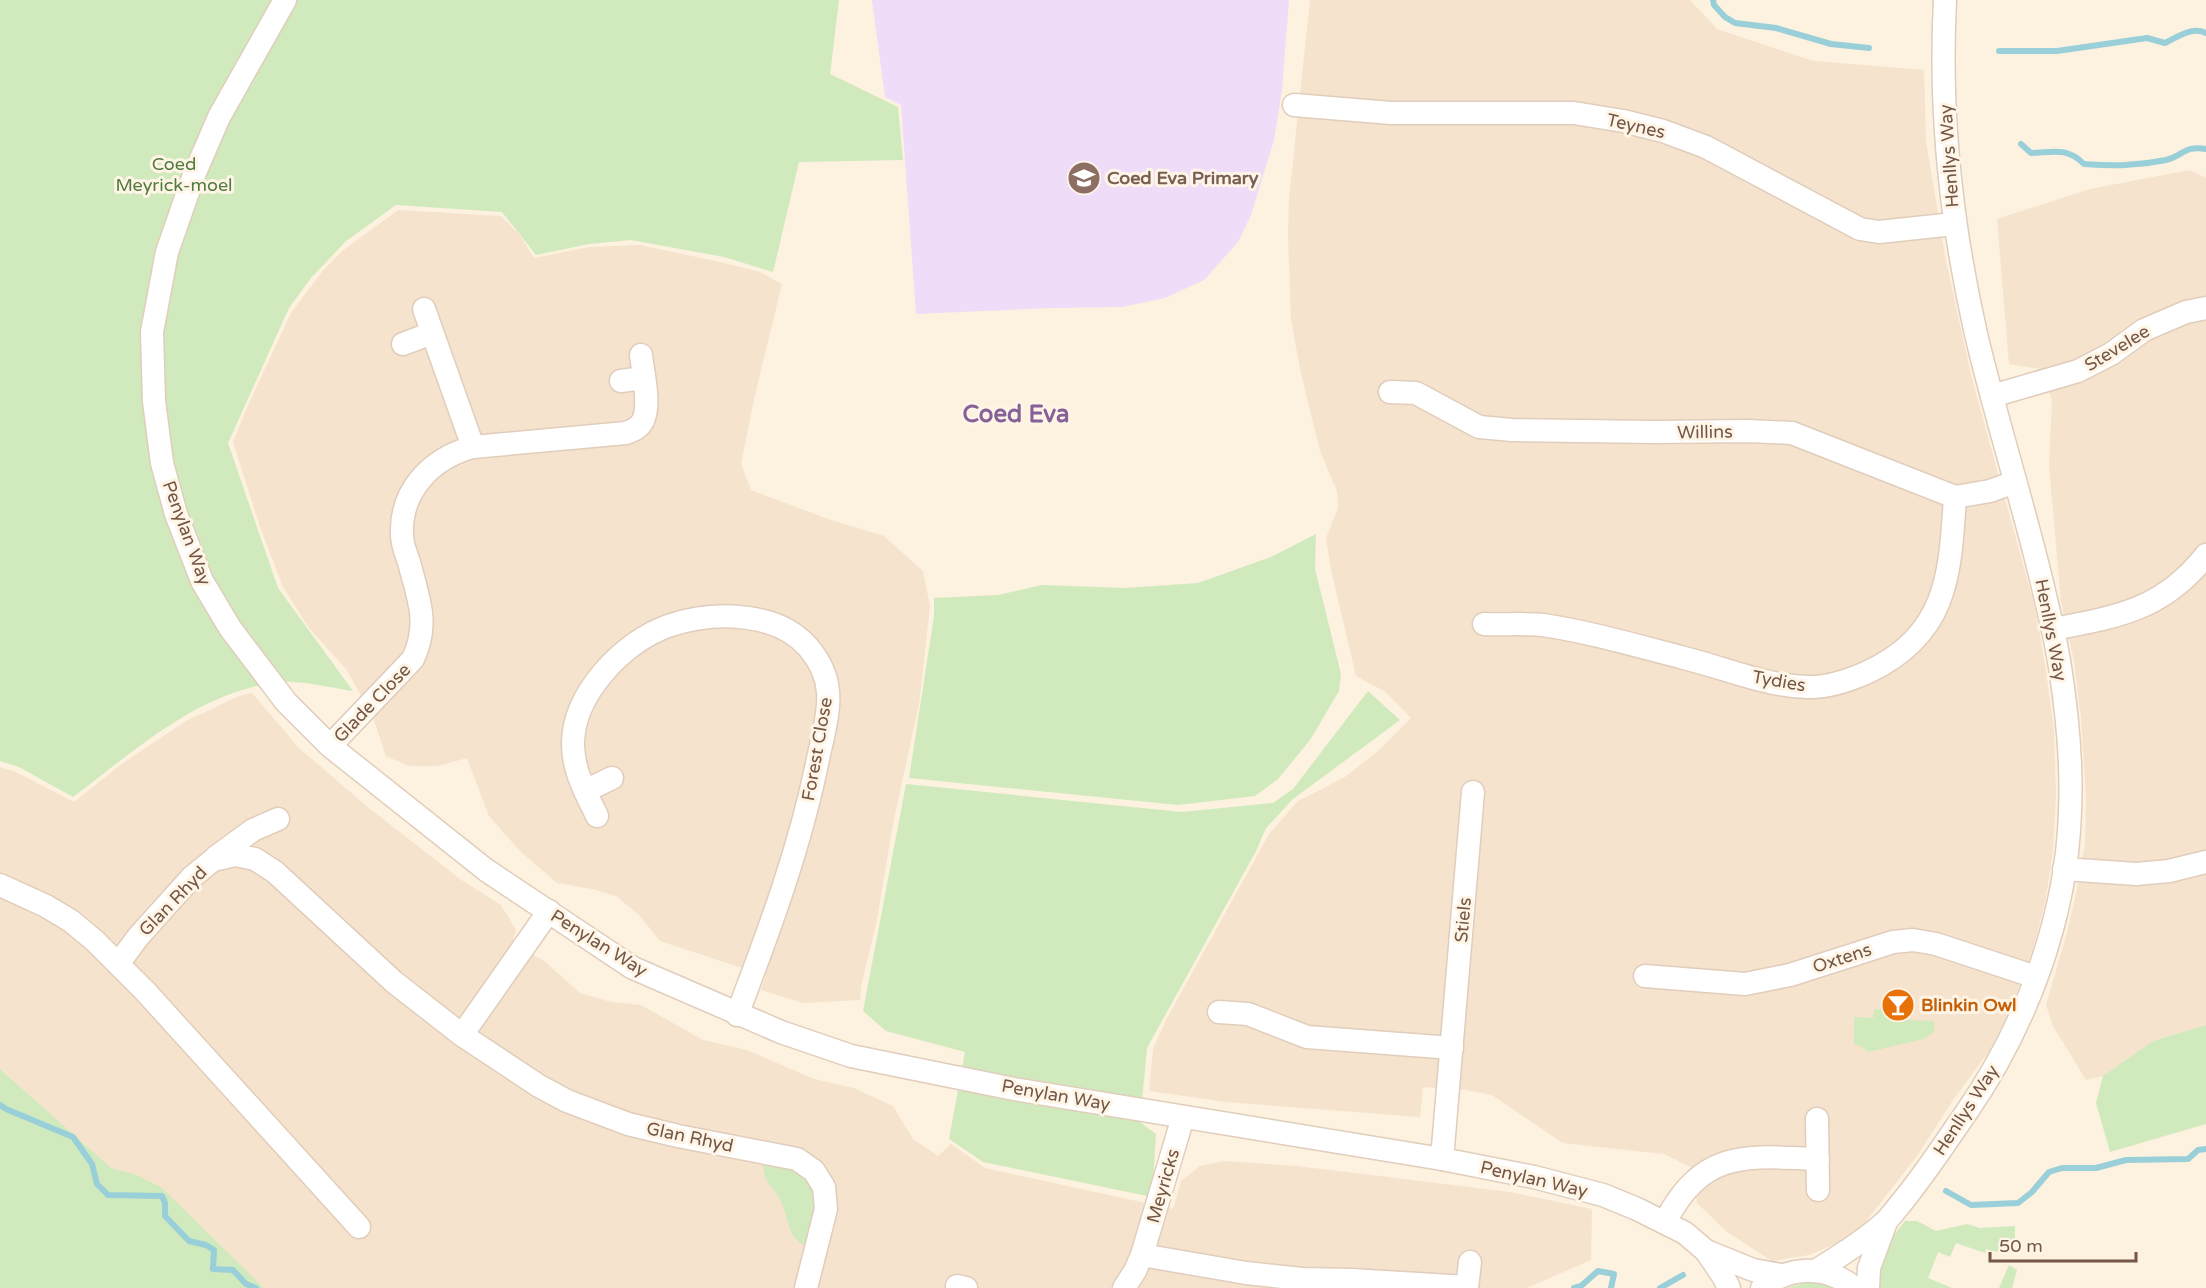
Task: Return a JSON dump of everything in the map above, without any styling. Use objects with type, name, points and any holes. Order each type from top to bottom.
[{"type":"street","name":"Penylan Way","points":[[285,0],[219,117],[194,175],[167,252],[152,332],[154,401],[165,473],[176,514],[202,581],[230,628],[286,702],[330,746],[486,870],[633,968],[737,1015],[851,1056],[1014,1089],[1442,1159],[1534,1177],[1603,1195],[1685,1233],[1706,1251],[1724,1276],[1729,1288]]},
{"type":"street","name":"Henllys Way","points":[[1886,1222],[1918,1182],[1987,1082],[2020,1020],[2059,904],[2070,812],[2067,728],[2053,629],[1976,335],[1954,224],[1949,183],[1944,84],[1945,0]]},
{"type":"street","name":"Teynes","points":[[1294,105],[1391,113],[1574,113],[1623,121],[1663,131],[1706,147],[1860,230],[1879,232],[1954,224]]},
{"type":"street","name":"Stevelee","points":[[1992,396],[2078,371],[2111,354],[2144,330],[2186,312],[2206,308]]},
{"type":"street","points":[[424,309],[473,447]]},
{"type":"street","points":[[402,344],[432,333]]},
{"type":"street","name":"Glade Close","points":[[330,746],[413,659],[419,647],[423,627],[422,610],[402,537],[404,515],[412,492],[424,473],[458,451],[473,447],[626,433],[637,429],[644,419],[646,405],[632,379],[641,355]]},
{"type":"street","name":"Willins","points":[[1389,392],[1416,393],[1479,427],[1512,430],[1792,433],[1955,497]]},
{"type":"street","points":[[1955,497],[2015,482]]},
{"type":"street","name":"Tydies","points":[[1484,624],[1541,625],[1683,658],[1781,685],[1810,688],[1837,684],[1885,664],[1921,633],[1933,615],[1949,570],[1955,497]]},
{"type":"street","points":[[2053,629],[2109,618],[2139,609],[2164,595],[2194,570],[2206,555]]},
{"type":"street","name":"Forest Close","points":[[597,816],[576,768],[573,741],[587,694],[623,652],[665,627],[711,616],[732,616],[760,620],[784,628],[803,642],[816,657],[824,673],[828,693],[812,787],[772,922],[737,1015]]},
{"type":"street","points":[[585,790],[612,778]]},
{"type":"street","name":"Stiels","points":[[1442,1159],[1473,792]]},
{"type":"street","points":[[213,860],[253,830],[278,819]]},
{"type":"street","name":"Glan Rhyd","points":[[118,964],[138,937],[192,877],[213,860],[235,855],[255,859],[275,872],[394,982],[462,1035],[539,1086],[567,1101],[628,1124],[797,1159],[814,1171],[824,1187],[826,1209],[806,1288]]},
{"type":"street","points":[[2064,869],[2136,874],[2169,871],[2206,862]]},
{"type":"street","points":[[0,885],[46,906],[71,921],[118,964],[360,1227]]},
{"type":"street","points":[[462,1035],[549,911]]},
{"type":"street","name":"Oxtens","points":[[1645,976],[1745,984],[1790,975],[1893,942],[1913,940],[1936,944],[2036,977]]},
{"type":"street","points":[[1219,1012],[1248,1014],[1307,1037],[1452,1048]]},
{"type":"street","name":"Meyricks","points":[[1124,1288],[1142,1255],[1183,1117]]},
{"type":"street","points":[[1817,1119],[1818,1190]]},
{"type":"street","points":[[1665,1222],[1683,1193],[1702,1175],[1720,1163],[1743,1158],[1818,1159]]},
{"type":"street","points":[[1817,1270],[1847,1252],[1886,1222]]},
{"type":"street","points":[[1868,1288],[1869,1268],[1886,1222]]},
{"type":"street","name":"Penylan Way","points":[[1706,1251],[1753,1270],[1781,1275]]},
{"type":"street","points":[[1142,1255],[1235,1272],[1291,1278],[1467,1287],[1470,1262]]},
{"type":"street","points":[[1762,1288],[1781,1275],[1817,1270],[1832,1274],[1855,1288]]},
{"type":"shaded area","name":"Coed Eva Primary","points":[[872,0],[1289,0],[1282,90],[1274,140],[1251,215],[1238,242],[1204,280],[1165,298],[1122,307],[916,314],[901,105],[885,97]]},
{"type":"shaded area","points":[[1310,0],[1690,0],[1717,29],[1813,61],[1924,70],[1926,141],[1946,261],[1971,375],[2035,608],[2045,664],[2054,731],[2056,793],[2053,851],[2045,903],[2033,949],[2010,1010],[1990,1050],[1953,1100],[1917,1156],[1860,1229],[1838,1243],[1809,1255],[1772,1261],[1727,1232],[1697,1203],[1691,1167],[1664,1154],[1563,1143],[1492,1095],[1466,1090],[1423,1087],[1420,1117],[1226,1102],[1149,1091],[1153,1049],[1167,1018],[1269,834],[1298,801],[1345,777],[1378,751],[1411,718],[1384,691],[1356,676],[1326,538],[1338,508],[1337,491],[1320,451],[1300,369],[1291,319],[1289,199]]},
{"type":"shaded area","points":[[2190,170],[2206,178],[2206,1025],[2153,1041],[2103,1076],[2086,1080],[2053,1026],[2046,1005],[2077,889],[2085,844],[2086,798],[2081,718],[2074,661],[2061,602],[2049,465],[2052,400],[2041,369],[2009,364],[1997,219],[2090,189]]},
{"type":"shaded area","points":[[398,210],[501,216],[520,235],[534,258],[589,247],[640,245],[760,272],[782,284],[741,464],[751,490],[828,519],[884,536],[923,571],[930,606],[919,704],[893,824],[876,925],[860,1000],[803,1003],[761,990],[766,976],[660,941],[640,916],[616,896],[557,883],[520,851],[489,816],[467,758],[438,766],[409,766],[386,756],[373,717],[346,669],[309,628],[283,587],[261,530],[233,442],[291,313],[321,273],[341,252]]},
{"type":"shaded area","points":[[252,693],[299,748],[369,808],[460,879],[501,905],[516,930],[512,944],[543,960],[580,993],[611,1002],[641,1005],[703,1040],[747,1050],[814,1079],[854,1088],[893,1106],[913,1139],[938,1156],[951,1144],[985,1168],[1173,1209],[1181,1181],[1200,1166],[1224,1161],[1297,1166],[1510,1192],[1592,1209],[1591,1260],[1527,1288],[264,1288],[134,1174],[111,1169],[0,1069],[0,767],[16,772],[74,802],[123,763],[186,721],[239,696]]},
{"type":"green space","name":"Coed Meyrick-moel","points":[[0,0],[839,0],[830,74],[898,107],[903,160],[799,162],[773,272],[724,257],[631,240],[589,244],[536,255],[502,212],[396,205],[346,241],[311,278],[289,308],[228,443],[278,588],[353,691],[306,683],[280,682],[222,697],[169,725],[73,797],[19,767],[0,761]]},
{"type":"green space","points":[[1316,534],[1315,569],[1341,674],[1339,691],[1310,740],[1278,779],[1255,796],[1178,805],[909,778],[934,616],[934,598],[998,595],[1042,585],[1125,588],[1198,583],[1271,557]]},
{"type":"green space","points":[[1368,691],[1400,720],[1293,799],[1266,828],[1256,851],[1147,1048],[1140,1122],[1156,1134],[1152,1197],[983,1162],[949,1139],[965,1052],[886,1031],[863,1011],[906,784],[1182,812],[1273,803],[1293,789]]},
{"type":"green space","points":[[1874,1009],[1892,1010],[1892,1019],[1934,1021],[1934,1032],[1924,1039],[1868,1052],[1861,1046],[1854,1045],[1854,1017],[1873,1018]]},
{"type":"green space","points":[[2206,1025],[2206,1124],[2110,1152],[2096,1103],[2103,1076],[2153,1041]]},
{"type":"green space","points":[[0,1069],[111,1168],[134,1174],[161,1187],[264,1288],[0,1288]]},
{"type":"green space","points":[[763,1160],[800,1167],[819,1197],[809,1236],[804,1245],[791,1232],[782,1204],[765,1176]]},
{"type":"green space","points":[[1905,1221],[1917,1221],[1936,1231],[1967,1224],[1980,1228],[2015,1226],[2015,1252],[2002,1248],[1997,1252],[1986,1249],[1985,1253],[1956,1243],[1950,1257],[1938,1252],[1928,1278],[1952,1288],[1879,1288],[1881,1259]]},
{"type":"green space","points":[[2009,1265],[2017,1270],[2012,1288],[1999,1288]]},
{"type":"green space","points":[[1815,1280],[1842,1288],[1787,1288]]},
{"type":"waterway","points":[[1713,0],[1714,5],[1725,17],[1735,23],[1776,28],[1831,44],[1869,48]]},
{"type":"waterway","points":[[1999,51],[2057,51],[2147,38],[2165,43],[2190,32],[2206,33]]},
{"type":"waterway","points":[[2021,144],[2031,153],[2060,152],[2072,155],[2084,164],[2105,165],[2155,162],[2172,158],[2193,148],[2206,149]]},
{"type":"waterway","points":[[0,1105],[73,1137],[92,1164],[97,1184],[108,1195],[162,1196],[165,1203],[165,1216],[189,1241],[206,1245],[214,1250],[213,1269],[233,1270],[246,1284],[256,1288]]},
{"type":"waterway","points":[[1946,1191],[1971,1205],[2018,1203],[2032,1192],[2049,1172],[2062,1168],[2096,1168],[2126,1160],[2188,1159],[2198,1150],[2206,1149]]},
{"type":"waterway","points":[[1574,1288],[1581,1286],[1598,1271],[1614,1274],[1611,1288]]},
{"type":"waterway","points":[[1660,1288],[1683,1275]]},
{"type":"place","name":"Coed Eva Primary","points":[[1084,178]]},
{"type":"place","name":"Blinkin Owl","points":[[1898,1005]]},
{"type":"district","name":"Coed Eva","points":[[1016,414]]}]
